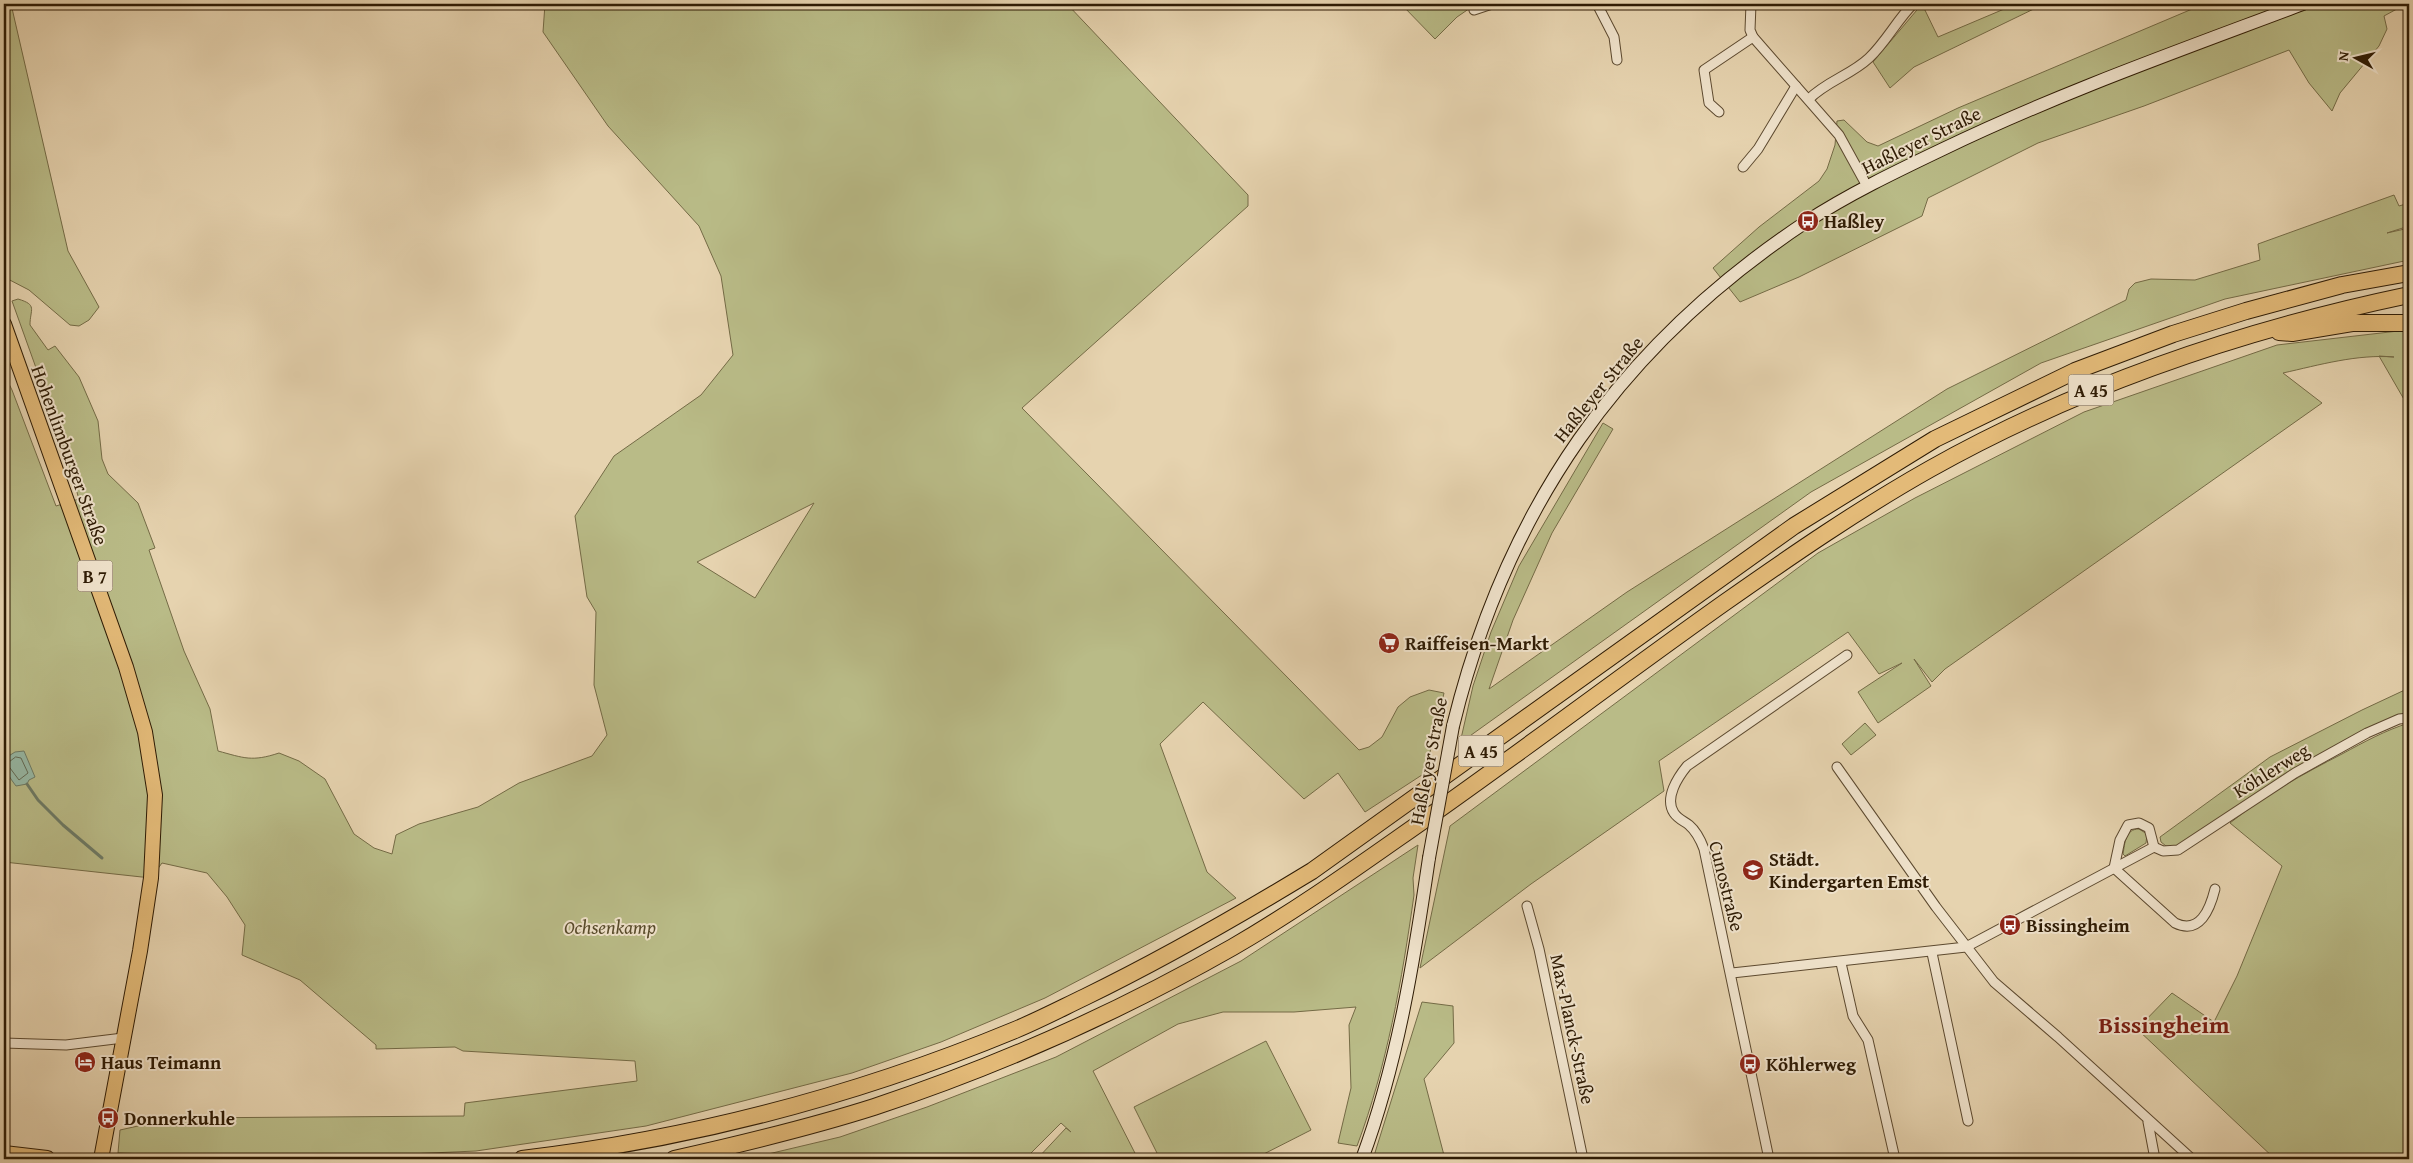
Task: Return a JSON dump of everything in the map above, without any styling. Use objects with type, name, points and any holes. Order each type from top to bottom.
[{"type":"highway","name":"A 45","points":[[522,1159],[654,1140],[767,1113],[863,1085],[1016,1029],[1165,956],[1230,921],[1312,871],[1474,757],[1629,642],[1794,526],[1935,439],[2075,371],[2173,334],[2246,311],[2342,285],[2409,273]]},
{"type":"highway","name":"A 45","points":[[674,1159],[768,1137],[869,1108],[911,1094],[1078,1027],[1233,947],[1316,896],[1480,782],[1624,674],[1808,544],[1929,469],[2007,429],[2086,392],[2162,363],[2262,330],[2409,295]]},
{"type":"highway","points":[[2262,330],[2292,333],[2352,323],[2409,323]]},
{"type":"highway","points":[[4,1154],[47,1159]]},
{"type":"main road","name":"Haßleyer Straße","points":[[1362,1159],[1389,1075],[1405,1004],[1453,726],[1476,640],[1502,573],[1540,499],[1594,416],[1648,355],[1732,277],[1808,220],[1867,186],[2013,116],[2303,4]]},
{"type":"main road","name":"Hohenlimburger Straße","points":[[4,324],[101,593],[126,667],[148,748],[155,796],[152,878],[123,1038]]},
{"type":"main road","name":"B 7","points":[[100,1159],[123,1038]]},
{"type":"street","points":[[1474,10],[1492,4]]},
{"type":"street","points":[[1597,4],[1614,36],[1618,60]]},
{"type":"street","points":[[1750,4],[1750,30],[1753,37],[1809,99],[1839,136],[1867,186]]},
{"type":"street","points":[[1809,99],[1824,86],[1855,70],[1871,57],[1913,4]]},
{"type":"street","points":[[1718,112],[1709,103],[1704,70],[1753,37]]},
{"type":"street","points":[[1743,167],[1758,149],[1796,86]]},
{"type":"street","name":"Cunostraße","points":[[1770,1159],[1732,973],[1704,849],[1689,825],[1681,821],[1672,812],[1671,798],[1676,780],[1687,766],[1847,655]]},
{"type":"street","name":"Köhlerweg","points":[[2154,847],[2163,851],[2178,850],[2295,773],[2367,733],[2409,718]]},
{"type":"street","points":[[1837,767],[1966,948],[1994,982],[2058,1037],[2148,1122],[2192,1159]]},
{"type":"street","points":[[1732,973],[1841,963],[1966,948],[2154,847],[2149,828],[2139,823],[2128,825],[2120,840],[2114,868]]},
{"type":"street","points":[[2114,868],[2175,923],[2185,928],[2194,925],[2210,906],[2215,889]]},
{"type":"street","name":"Max-Planck-Straße","points":[[1527,906],[1539,949],[1584,1159]]},
{"type":"street","points":[[1932,953],[1968,1121]]},
{"type":"street","points":[[1841,963],[1853,1016],[1868,1040],[1895,1159]]},
{"type":"street","points":[[4,1043],[66,1045],[123,1038]]},
{"type":"street","points":[[2148,1122],[2155,1159]]},
{"type":"green space","points":[[4,4],[11,4],[68,251],[99,307],[89,320],[79,326],[70,325],[29,290],[4,277]]},
{"type":"green space","name":"Ochsenkamp","points":[[545,4],[1067,4],[1248,195],[1248,206],[1022,408],[1359,750],[1369,747],[1382,737],[1398,707],[1410,697],[1429,690],[1444,693],[1425,773],[1365,812],[1338,773],[1304,799],[1203,702],[1160,744],[1207,872],[1236,898],[1045,998],[941,1042],[852,1073],[646,1126],[476,1151],[295,1159],[118,1153],[120,1130],[174,1118],[464,1116],[465,1103],[637,1081],[635,1061],[463,1051],[455,1047],[376,1049],[376,1045],[300,980],[242,955],[245,925],[227,897],[207,873],[162,863],[151,878],[4,862],[4,374],[12,390],[56,506],[79,499],[48,397],[12,301],[18,299],[31,306],[30,325],[48,350],[55,346],[79,377],[98,421],[102,459],[108,474],[138,503],[155,548],[149,550],[184,651],[210,709],[218,751],[248,758],[279,753],[299,761],[325,779],[354,834],[374,848],[392,854],[396,835],[419,824],[478,807],[519,783],[592,756],[607,735],[594,685],[596,612],[587,597],[575,516],[614,456],[701,395],[733,355],[721,276],[699,226],[608,126],[543,32]],"holes":[[[814,503],[755,598],[697,562]]]},
{"type":"green space","points":[[1401,4],[1476,4],[1457,17],[1435,39]]},
{"type":"green space","points":[[1922,4],[1938,37],[2016,4],[2044,4],[1914,67],[1890,88],[1873,62]]},
{"type":"green space","points":[[2204,4],[2406,4],[2384,16],[2387,29],[2379,46],[2340,93],[2332,111],[2309,83],[2289,50],[2144,106],[2038,143],[1928,198],[1922,216],[1799,277],[1740,302],[1713,268],[1759,227],[1819,181],[1827,169],[1835,145],[1837,121],[1844,120],[1867,142],[1878,146],[1958,108]]},
{"type":"green space","points":[[2394,195],[2399,206],[2409,203],[2409,226],[2387,233],[2409,228],[2409,260],[2225,299],[2041,363],[1811,492],[1460,743],[1473,686],[1491,632],[1519,566],[1603,423],[1613,429],[1552,533],[1513,620],[1489,689],[1627,592],[1947,389],[2126,300],[2129,289],[2135,283],[2151,279],[2195,280],[2260,260],[2258,244]]},
{"type":"green space","points":[[2407,330],[2409,331],[2409,408],[2379,357],[2338,361],[2283,373],[2322,403],[1945,669],[1932,682],[1914,659],[1931,686],[1878,723],[1858,692],[1902,663],[1879,674],[1848,632],[1659,761],[1664,791],[1531,884],[1420,968],[1450,826],[1818,553],[1915,498],[2084,412],[2277,345]]},
{"type":"green space","points":[[2409,688],[2409,713],[2401,715],[2177,847],[2166,846],[2161,842],[2160,837],[2270,757]]},
{"type":"green space","points":[[1865,723],[1876,735],[1851,755],[1842,744]]},
{"type":"green space","points":[[2409,723],[2409,1159],[2275,1159],[2137,1029],[2172,993],[2214,1022],[2237,976],[2282,866],[2230,823],[2257,803],[2299,777],[2375,737]]},
{"type":"green space","points":[[2139,829],[2147,834],[2146,843],[2125,856],[2123,854],[2126,837],[2131,831]]},
{"type":"green space","points":[[1418,845],[1413,878],[1414,895],[1392,1022],[1377,1085],[1357,1146],[1338,1143],[1351,1088],[1349,1025],[1356,1007],[1294,1012],[1223,1012],[1178,1024],[1093,1071],[1138,1159],[1037,1159],[1066,1128],[1071,1132],[1061,1123],[1025,1159],[747,1159],[840,1137],[927,1107],[1056,1057],[1241,961]]},
{"type":"green space","points":[[1422,1002],[1453,1006],[1454,1043],[1424,1079],[1445,1159],[1373,1159]]},
{"type":"green space","points":[[1266,1041],[1311,1130],[1254,1159],[1160,1159],[1134,1107]]},
{"type":"water","points":[[24,751],[35,777],[29,780],[27,784],[16,786],[6,770],[4,759],[15,752]]},
{"type":"waterway","points":[[27,784],[38,800],[63,825],[102,858]]},
{"type":"place","name":"Haßley","points":[[1808,221]]},
{"type":"place","name":"Raiffeisen-Markt","points":[[1389,643]]},
{"type":"place","name":"Städt. Kindergarten Emst","points":[[1753,870]]},
{"type":"place","name":"Bissingheim","points":[[2010,925]]},
{"type":"place","name":"Haus Teimann","points":[[85,1062]]},
{"type":"place","name":"Köhlerweg","points":[[1750,1064]]},
{"type":"place","name":"Donnerkuhle","points":[[108,1118]]},
{"type":"district","name":"Bissingheim","points":[[2164,1024]]}]
